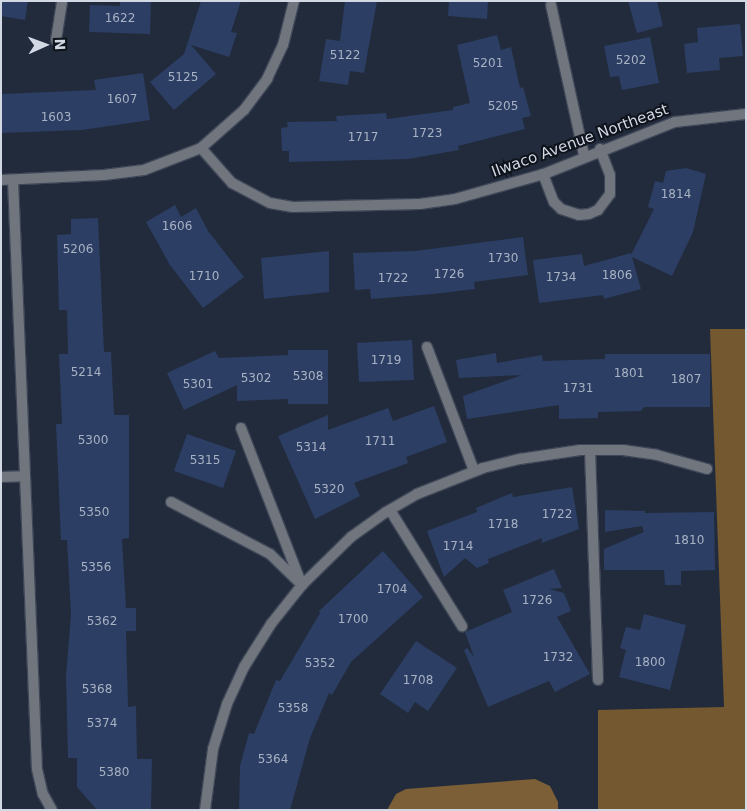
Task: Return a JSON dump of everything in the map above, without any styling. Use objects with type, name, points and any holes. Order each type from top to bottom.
[{"type":"street","points":[[56,40],[62,1]]},
{"type":"street","points":[[1,180],[144,170],[201,148],[244,110],[266,79],[283,45],[294,1]]},
{"type":"street","points":[[551,4],[584,155]]},
{"type":"street","name":"Ilwaco Avenue Northeast","points":[[201,148],[232,183],[253,197],[293,206],[446,200],[543,174],[584,155],[675,122],[746,114]]},
{"type":"street","points":[[543,174],[554,202],[561,209],[579,215],[589,214],[605,203],[611,185],[600,149]]},
{"type":"street","points":[[13,180],[37,769],[43,794],[52,810]]},
{"type":"street","points":[[427,347],[474,471]]},
{"type":"street","points":[[241,428],[302,585]]},
{"type":"street","points":[[590,450],[598,680]]},
{"type":"street","points":[[205,810],[213,749],[227,704],[244,667],[271,624],[302,585],[351,538],[390,510],[417,494],[474,471],[520,459],[590,450],[657,455],[707,469]]},
{"type":"street","points":[[1,477],[24,476]]},
{"type":"street","points":[[171,502],[270,554],[302,585]]},
{"type":"street","points":[[390,510],[462,626]]},
{"type":"shaded area","points":[[710,329],[746,329],[746,810],[598,810],[598,710],[724,707]]},
{"type":"shaded area","points":[[535,779],[550,786],[558,802],[558,810],[387,810],[396,794],[406,789]]},
{"type":"building","points":[[1,1],[28,1],[25,20],[1,16]]},
{"type":"building","points":[[120,1],[151,1],[150,34],[89,32],[90,5],[120,6]]},
{"type":"building","points":[[201,1],[241,1],[231,32],[237,33],[229,57],[191,45],[216,74],[174,110],[150,82],[184,54]]},
{"type":"building","points":[[345,1],[377,1],[364,73],[350,71],[348,85],[319,81],[326,39],[340,41]]},
{"type":"building","points":[[449,1],[488,1],[487,19],[448,16]]},
{"type":"building","points":[[628,1],[657,1],[663,26],[637,33]]},
{"type":"building","points":[[740,24],[743,56],[719,58],[720,70],[687,73],[684,44],[698,42],[697,28]]},
{"type":"building","points":[[497,35],[501,50],[511,47],[520,88],[523,87],[531,116],[522,118],[525,129],[458,146],[459,150],[408,159],[289,162],[289,151],[282,151],[281,128],[288,127],[287,122],[337,121],[336,116],[386,113],[387,119],[453,110],[453,107],[470,103],[457,45]]},
{"type":"building","points":[[650,37],[659,83],[622,90],[619,76],[610,77],[604,46]]},
{"type":"building","points":[[143,73],[150,120],[82,130],[1,133],[1,94],[96,90],[94,80]]},
{"type":"building","points":[[686,168],[706,174],[693,232],[672,276],[632,257],[641,289],[604,299],[603,295],[539,303],[533,260],[582,254],[584,266],[631,253],[631,255],[654,209],[648,207],[655,181],[663,183],[666,171]]},
{"type":"building","points":[[175,205],[181,217],[196,208],[208,231],[244,277],[203,308],[170,265],[146,222]]},
{"type":"building","points":[[98,218],[104,352],[111,352],[114,415],[129,415],[129,538],[122,539],[126,608],[136,608],[136,631],[126,631],[128,707],[136,706],[137,759],[152,759],[151,810],[97,810],[77,787],[77,758],[68,758],[66,676],[71,614],[67,540],[61,540],[56,424],[62,424],[59,354],[68,354],[67,310],[59,310],[57,235],[71,234],[71,219]]},
{"type":"building","points":[[523,237],[528,275],[474,282],[475,289],[433,294],[371,299],[370,289],[355,290],[353,253],[415,251]]},
{"type":"building","points":[[329,251],[329,292],[264,299],[261,258]]},
{"type":"building","points":[[412,340],[414,380],[359,382],[357,343]]},
{"type":"building","points":[[288,350],[328,350],[328,404],[288,404],[288,399],[237,401],[237,385],[184,410],[167,373],[215,351],[219,358],[288,355]]},
{"type":"building","points":[[496,353],[497,363],[542,355],[543,361],[605,359],[605,354],[710,354],[710,407],[644,407],[641,411],[598,412],[598,418],[559,419],[559,405],[467,419],[463,396],[522,375],[459,378],[456,360]]},
{"type":"building","points":[[434,406],[447,442],[406,457],[408,463],[354,483],[360,496],[315,519],[278,436],[328,415],[328,430],[388,408],[393,421]]},
{"type":"building","points":[[187,434],[236,451],[223,488],[174,471]]},
{"type":"building","points":[[572,487],[579,529],[542,543],[542,538],[488,559],[489,563],[477,568],[465,558],[444,577],[427,531],[477,512],[476,508],[512,493],[513,497]]},
{"type":"building","points":[[605,510],[645,511],[645,513],[714,512],[715,570],[681,571],[681,585],[665,585],[664,570],[604,570],[604,549],[644,532],[642,526],[605,532]]},
{"type":"building","points":[[383,551],[423,597],[351,662],[332,695],[329,693],[310,738],[290,810],[239,810],[240,766],[249,733],[254,734],[276,680],[280,681],[320,613],[319,611]]},
{"type":"building","points":[[554,569],[562,588],[549,589],[564,593],[571,611],[557,617],[590,674],[555,692],[549,681],[488,707],[464,650],[467,648],[474,657],[465,632],[512,612],[503,590]]},
{"type":"building","points":[[644,614],[686,625],[670,690],[619,677],[626,650],[620,648],[626,627],[640,630]]},
{"type":"building","points":[[416,641],[457,668],[428,711],[415,702],[408,713],[380,694]]}]
